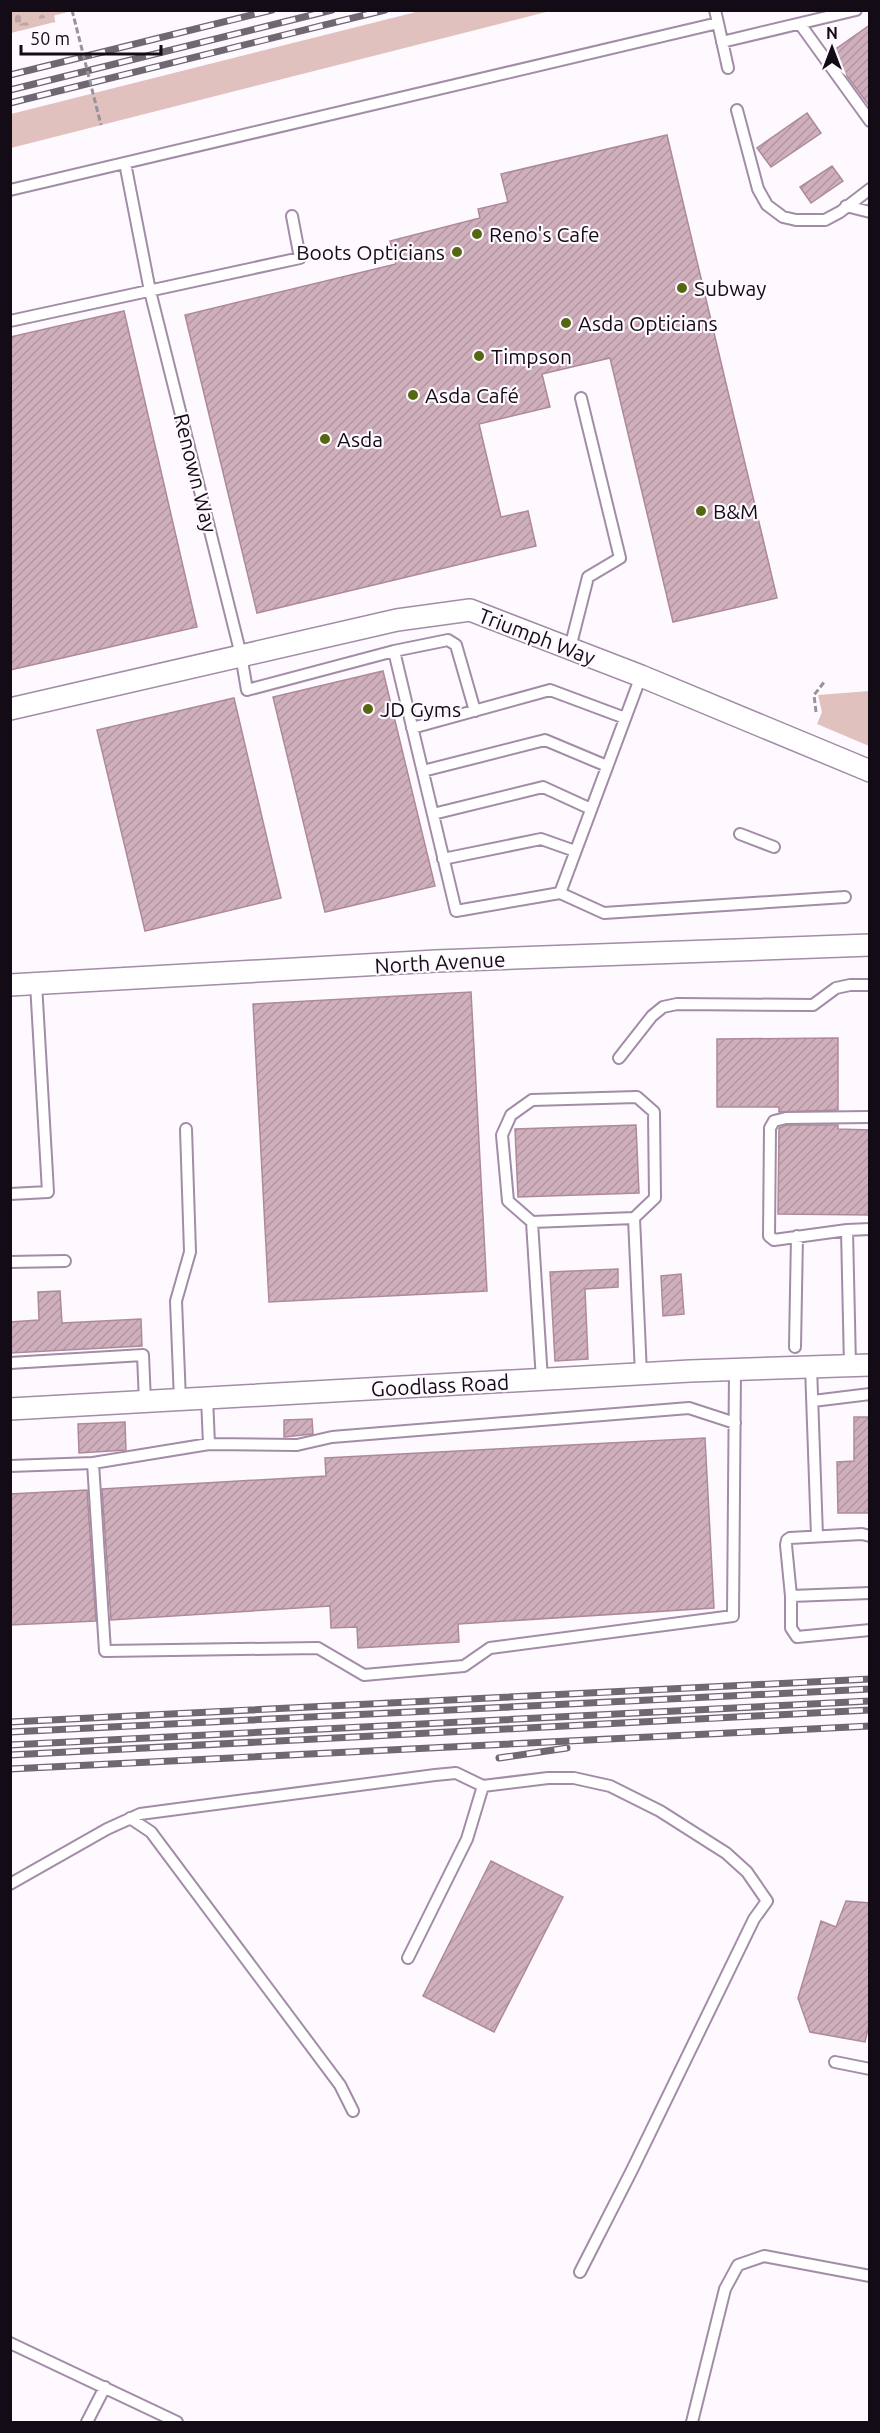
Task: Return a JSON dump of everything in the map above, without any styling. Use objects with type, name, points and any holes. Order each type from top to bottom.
[{"type":"street","name":"Triumph Way","points":[[10,709],[397,620],[470,610],[641,676],[870,771]]},
{"type":"street","name":"North Avenue","points":[[10,985],[436,961],[870,945]]},
{"type":"street","name":"Goodlass Road","points":[[10,1410],[641,1374],[860,1365]]},
{"type":"lane","points":[[715,10],[728,68]]},
{"type":"lane","points":[[722,42],[856,10]]},
{"type":"lane","points":[[10,190],[718,23]]},
{"type":"lane","points":[[800,24],[870,121]]},
{"type":"lane","points":[[737,111],[758,189],[767,205],[783,217],[796,220],[825,220],[870,189]]},
{"type":"lane","name":"Renown Way","points":[[125,163],[150,291],[241,655],[247,690],[394,651]]},
{"type":"lane","points":[[846,206],[870,212]]},
{"type":"lane","points":[[10,321],[300,258],[292,216]]},
{"type":"lane","points":[[570,648],[588,578],[620,558],[581,398]]},
{"type":"lane","points":[[475,711],[456,645],[448,640],[394,651],[456,911],[560,893],[604,913],[845,897]]},
{"type":"lane","points":[[560,893],[641,676]]},
{"type":"lane","points":[[412,728],[550,690],[625,718]]},
{"type":"lane","points":[[423,771],[545,740],[607,766]]},
{"type":"lane","points":[[433,814],[543,788],[591,809]]},
{"type":"lane","points":[[740,834],[774,847]]},
{"type":"lane","points":[[443,859],[541,839],[575,851]]},
{"type":"lane","points":[[10,1194],[48,1192],[36,983]]},
{"type":"lane","points":[[619,1058],[652,1016],[663,1007],[677,1004],[813,1005],[836,988],[850,985],[870,986]]},
{"type":"lane","points":[[637,1097],[654,1112],[656,1197],[634,1218],[532,1222],[508,1201],[502,1135],[511,1115],[532,1100],[637,1097]]},
{"type":"lane","points":[[870,1117],[786,1118],[774,1121],[770,1128],[769,1236],[774,1239],[870,1229]]},
{"type":"lane","points":[[180,1400],[176,1301],[190,1252],[186,1129]]},
{"type":"lane","points":[[634,1218],[641,1374]]},
{"type":"lane","points":[[532,1222],[542,1380]]},
{"type":"lane","points":[[847,1230],[860,1365]]},
{"type":"lane","points":[[795,1347],[797,1236]]},
{"type":"lane","points":[[10,1263],[65,1261]]},
{"type":"lane","points":[[10,1363],[143,1355],[145,1402]]},
{"type":"lane","points":[[812,1367],[817,1536]]},
{"type":"lane","points":[[93,1463],[105,1650],[318,1648],[364,1675],[464,1666],[490,1648],[734,1616],[735,1370]]},
{"type":"lane","points":[[813,1401],[870,1394]]},
{"type":"lane","points":[[207,1398],[210,1444]]},
{"type":"lane","points":[[10,1466],[93,1463],[210,1444],[297,1444],[332,1437],[689,1408],[735,1423]]},
{"type":"lane","points":[[870,1536],[862,1534],[817,1536],[786,1540],[791,1596],[791,1628],[796,1636],[870,1630]]},
{"type":"lane","points":[[791,1596],[870,1593]]},
{"type":"lane","points":[[10,1884],[130,1818],[159,1810],[456,1773],[483,1786],[548,1778],[574,1778],[610,1786],[668,1815],[726,1853],[747,1872],[767,1901],[754,1919],[580,2272]]},
{"type":"lane","points":[[408,1958],[467,1839],[483,1786]]},
{"type":"lane","points":[[130,1818],[151,1832],[340,2085],[353,2111]]},
{"type":"lane","points":[[835,2062],[870,2069]]},
{"type":"lane","points":[[692,2422],[725,2289],[738,2265],[764,2256],[870,2276]]},
{"type":"lane","points":[[10,2343],[177,2422]]},
{"type":"lane","points":[[87,2422],[105,2387]]},
{"type":"path","points":[[72,10],[101,125]]},
{"type":"path","points":[[816,712],[814,695],[825,681]]},
{"type":"green space","points":[[11,10],[72,10],[72,11],[11,26]]},
{"type":"green space","points":[[11,11],[54,11],[55,22],[11,33]]},
{"type":"green space","points":[[420,11],[550,11],[11,148],[11,114]]},
{"type":"green space","points":[[869,691],[869,746],[817,724],[822,712],[818,695]]},
{"type":"building","points":[[870,25],[870,107],[830,53]]},
{"type":"building","points":[[807,113],[821,133],[771,167],[757,148]]},
{"type":"building","points":[[667,135],[777,598],[673,622],[610,358],[542,374],[550,407],[479,424],[501,517],[528,511],[536,546],[257,613],[185,315],[396,264],[390,241],[480,218],[478,209],[508,202],[501,174]]},
{"type":"building","points":[[832,166],[843,181],[811,203],[800,187]]},
{"type":"building","points":[[124,311],[197,627],[10,670],[10,337]]},
{"type":"building","points":[[383,671],[435,886],[325,912],[273,697]]},
{"type":"building","points":[[234,698],[281,898],[145,931],[97,730]]},
{"type":"building","points":[[471,992],[487,1291],[269,1302],[253,1004]]},
{"type":"building","points":[[838,1038],[838,1110],[779,1112],[779,1107],[717,1107],[717,1039]]},
{"type":"building","points":[[636,1125],[639,1193],[518,1197],[515,1129]]},
{"type":"building","points":[[787,1125],[838,1125],[838,1129],[870,1130],[870,1215],[778,1214],[779,1128]]},
{"type":"building","points":[[618,1269],[618,1287],[585,1289],[588,1359],[555,1361],[550,1272]]},
{"type":"building","points":[[681,1274],[684,1314],[663,1316],[661,1276]]},
{"type":"building","points":[[60,1291],[62,1323],[141,1319],[142,1346],[10,1353],[10,1322],[39,1320],[38,1292]]},
{"type":"building","points":[[854,1417],[870,1417],[870,1513],[838,1513],[837,1462],[854,1461]]},
{"type":"building","points":[[312,1419],[313,1434],[284,1437],[284,1420]]},
{"type":"building","points":[[125,1422],[126,1450],[79,1453],[78,1424]]},
{"type":"building","points":[[705,1438],[714,1608],[458,1624],[459,1642],[358,1648],[357,1627],[331,1628],[330,1606],[111,1620],[102,1489],[326,1476],[325,1458]]},
{"type":"building","points":[[87,1490],[96,1621],[10,1625],[10,1494]]},
{"type":"building","points":[[491,1861],[563,1897],[494,2032],[423,1996]]},
{"type":"building","points":[[846,1901],[870,1903],[870,2020],[865,2042],[810,2032],[798,1998],[821,1921],[836,1927]]},
{"type":"railway","points":[[10,75],[272,10]]},
{"type":"railway","points":[[10,90],[332,10]]},
{"type":"railway","points":[[10,103],[385,10]]},
{"type":"railway","points":[[10,1722],[870,1679]]},
{"type":"railway","points":[[10,1732],[870,1689]]},
{"type":"railway","points":[[10,1745],[870,1701]]},
{"type":"railway","points":[[10,1755],[870,1710]]},
{"type":"railway","points":[[10,1769],[870,1726]]},
{"type":"railway","points":[[499,1758],[567,1748]]},
{"type":"place","name":"Reno's Cafe","points":[[477,234]]},
{"type":"place","name":"Boots Opticians","points":[[457,252]]},
{"type":"place","name":"Subway","points":[[682,288]]},
{"type":"place","name":"Asda Opticians","points":[[566,323]]},
{"type":"place","name":"Timpson","points":[[479,356]]},
{"type":"place","name":"Asda Café","points":[[413,395]]},
{"type":"place","name":"Asda","points":[[325,439]]},
{"type":"place","name":"B&M","points":[[701,511]]},
{"type":"place","name":"JD Gyms","points":[[368,709]]}]
